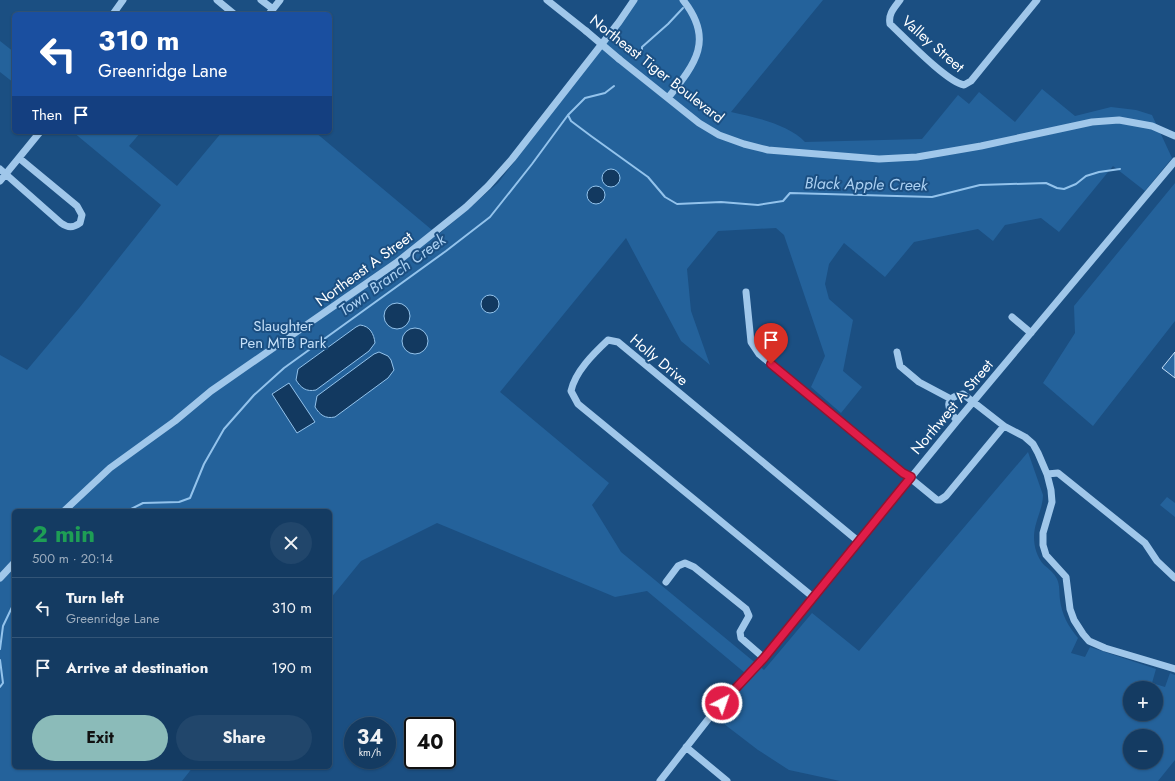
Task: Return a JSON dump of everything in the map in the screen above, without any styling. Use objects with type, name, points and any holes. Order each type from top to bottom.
[{"type":"street","points":[[114,12],[123,0]]},
{"type":"street","points":[[217,0],[232,12]]},
{"type":"street","points":[[261,0],[271,12],[280,0]]},
{"type":"street","name":"Northeast Tiger Boulevard","points":[[547,0],[706,127],[744,144],[768,150],[879,159],[945,153],[1065,127],[1092,122],[1118,120],[1152,126],[1175,136]]},
{"type":"street","name":"Northeast A Street","points":[[66,509],[110,468],[175,421],[211,392],[396,263],[466,207],[488,186],[512,159],[619,22],[634,0]]},
{"type":"street","points":[[668,98],[690,70],[696,57],[699,43],[697,23],[691,10],[682,0]]},
{"type":"street","name":"Valley Street","points":[[900,0],[893,9],[889,18],[890,24],[956,84],[964,85],[971,81],[1037,0]]},
{"type":"street","points":[[0,181],[38,134]]},
{"type":"street","points":[[0,169],[66,227],[73,227],[80,223],[82,215],[77,206],[19,158]]},
{"type":"street","name":"Northwest A Street","points":[[660,781],[713,713],[764,658],[957,421],[1175,161]]},
{"type":"street","points":[[746,292],[751,342],[759,354],[903,473],[911,477],[937,500],[943,499],[1004,426]]},
{"type":"street","points":[[1012,317],[1031,333]]},
{"type":"street","name":"Holly Drive","points":[[813,597],[578,404],[571,391],[574,380],[599,348],[608,340],[618,342],[858,541]]},
{"type":"street","points":[[897,352],[900,366],[919,382],[951,399]]},
{"type":"street","points":[[957,421],[948,407],[951,399],[955,395],[963,394],[974,401],[1004,426],[1025,437],[1033,444],[1047,474],[1051,490],[1052,502],[1043,533],[1043,545],[1046,555],[1066,577],[1070,609],[1074,620],[1089,641],[1105,648],[1175,669]]},
{"type":"street","points":[[1047,474],[1058,473],[1145,543],[1157,562],[1175,578]]},
{"type":"street","points":[[666,582],[678,566],[685,563],[694,567],[746,609],[749,616],[740,632],[741,638],[764,658]]},
{"type":"street","points":[[0,578],[12,565]]},
{"type":"street","points":[[686,747],[727,781]]},
{"type":"green space","name":"Slaughter Pen MTB Park","points":[[630,0],[823,0],[731,112],[770,122],[790,130],[805,142],[922,139],[958,95],[969,104],[979,92],[1015,122],[1042,89],[1075,116],[1111,107],[1136,110],[1152,115],[1172,158],[1145,191],[1113,166],[1059,232],[1041,218],[1005,225],[993,241],[978,229],[914,242],[885,277],[844,243],[829,264],[825,284],[829,299],[853,320],[843,371],[862,387],[841,413],[811,387],[825,356],[784,235],[776,228],[718,231],[687,269],[691,311],[710,365],[681,341],[626,238],[500,392],[609,483],[592,505],[621,552],[764,670],[812,613],[859,651],[1028,452],[1043,495],[1042,505],[1034,531],[1035,548],[1044,565],[1057,579],[1064,615],[1068,625],[1078,638],[1071,653],[1085,657],[1090,647],[1156,669],[1153,681],[1123,681],[1123,721],[1163,721],[1163,686],[1165,687],[1170,673],[1175,675],[1175,760],[1158,781],[840,781],[789,770],[758,750],[715,717],[751,678],[647,591],[615,597],[437,523],[361,561],[332,597],[332,509],[12,509],[12,769],[191,769],[182,781],[0,781],[0,355],[27,370],[80,307],[161,205],[75,134],[139,134],[129,146],[177,186],[220,134],[317,134],[438,235],[498,183],[591,61]]},
{"type":"green space","points":[[0,41],[12,50],[12,81],[0,72]]},
{"type":"green space","points":[[1175,183],[1175,321],[1093,426],[1043,383],[1075,333],[1074,306]]},
{"type":"green space","points":[[1167,497],[1175,503],[1175,517],[1160,505]]},
{"type":"shaded area","points":[[611,169],[617,172],[620,178],[617,184],[611,187],[605,184],[602,178],[605,172]]},
{"type":"shaded area","points":[[596,186],[602,189],[605,195],[602,201],[596,204],[590,201],[587,195],[590,189]]},
{"type":"shaded area","points":[[490,295],[496,298],[499,304],[496,310],[490,313],[484,310],[481,304],[484,298]]},
{"type":"shaded area","points":[[397,303],[406,307],[410,316],[406,325],[397,329],[388,325],[384,316],[388,307]]},
{"type":"shaded area","points":[[360,325],[369,329],[374,337],[375,343],[369,351],[316,390],[304,389],[296,380],[298,369]]},
{"type":"shaded area","points":[[415,328],[424,332],[428,341],[424,350],[415,354],[406,350],[402,341],[406,332]]},
{"type":"shaded area","points":[[379,352],[388,356],[391,360],[394,370],[388,378],[335,417],[323,416],[315,407],[317,396],[374,354]]},
{"type":"shaded area","points":[[289,383],[315,422],[297,433],[272,394]]},
{"type":"building","points":[[1175,352],[1175,378],[1162,368]]},
{"type":"waterway","name":"Town Branch Creek","points":[[642,51],[642,47],[668,24],[683,8]]},
{"type":"waterway","name":"Town Branch Creek","points":[[131,509],[143,503],[179,502],[190,498],[204,464],[224,429],[254,395],[284,368],[446,251],[490,217],[568,115],[585,98],[605,93],[614,86]]},
{"type":"waterway","name":"Black Apple Creek","points":[[568,115],[571,121],[648,177],[665,197],[677,204],[721,202],[758,205],[783,201],[790,193],[932,197],[980,185],[1046,183],[1057,188],[1064,189],[1076,184],[1086,176],[1099,172],[1120,169]]},
{"type":"waterway","name":"Town Branch Creek","points":[[0,649],[3,626],[12,607]]},
{"type":"waterway","name":"Town Branch Creek","points":[[0,660],[3,683],[0,687]]},
{"type":"route","points":[[722,703],[764,658],[911,477],[903,473],[771,364]]}]
